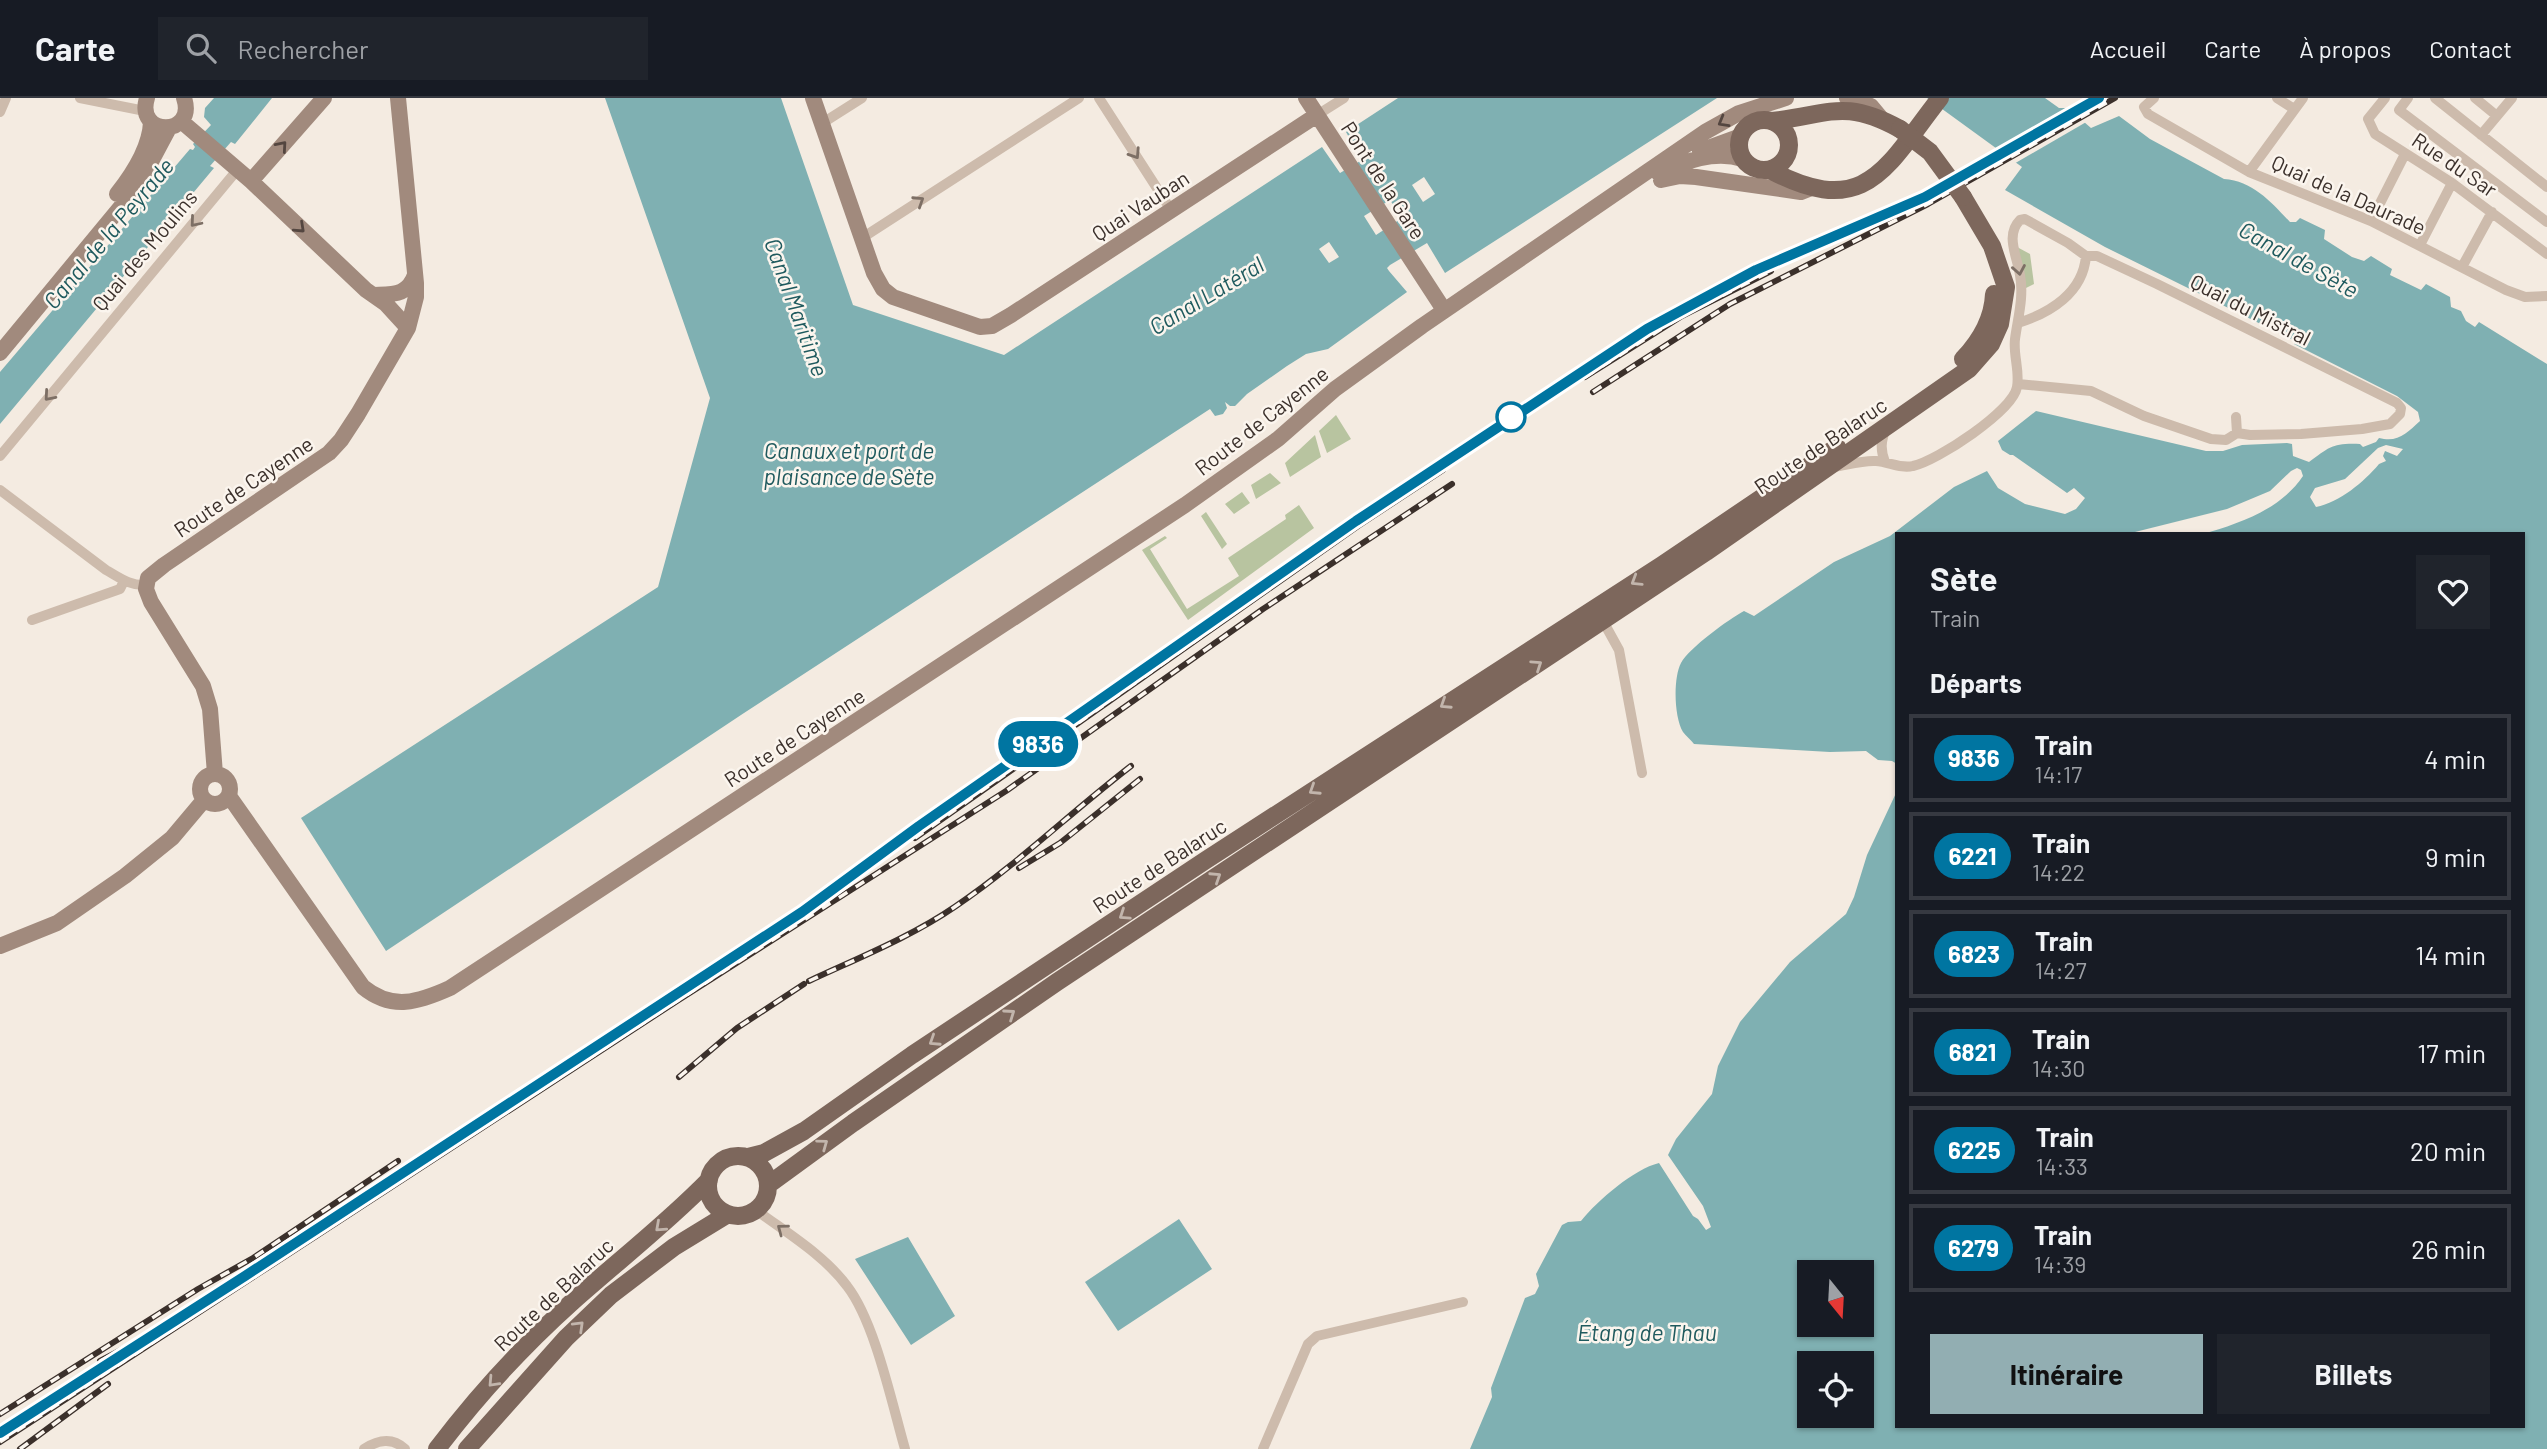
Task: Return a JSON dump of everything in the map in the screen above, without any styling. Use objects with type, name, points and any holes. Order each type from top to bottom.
[{"type":"main road","points":[[1811,188],[1799,172],[1781,126],[1772,121],[1754,122],[1741,136],[1739,147],[1744,159],[1755,169],[1770,170],[1795,183],[1811,188],[1828,192],[1857,186],[1883,170],[1937,102]]},
{"type":"main road","name":"Route de Balaruc","points":[[768,1185],[1057,982],[1599,614],[1662,565],[1863,437],[1886,428],[1969,369],[1991,344],[2006,303],[2007,287],[1992,246],[1963,197],[1930,152],[1881,118],[1849,110],[1772,121]]},
{"type":"main road","points":[[1770,170],[1782,164],[1789,147],[1821,113]]},
{"type":"main road","name":"Route de Balaruc","points":[[748,1157],[764,1153],[804,1131],[912,1055],[1206,860],[1827,468],[1863,437],[1954,369],[1974,347],[1993,308],[1999,270]]},
{"type":"main road","points":[[733,1156],[748,1157],[764,1171],[768,1185],[765,1199],[756,1210],[743,1215],[728,1214],[716,1207],[712,1201],[709,1180],[720,1162],[733,1156]]},
{"type":"main road","name":"Route de Balaruc","points":[[438,1449],[475,1402],[570,1304],[660,1227],[709,1180]]},
{"type":"main road","name":"Route de Balaruc","points":[[467,1449],[566,1338],[611,1295],[674,1247],[728,1214]]},
{"type":"street","points":[[0,111],[6,98]]},
{"type":"street","points":[[80,98],[147,107]]},
{"type":"street","points":[[0,353],[124,203],[186,112],[184,98]]},
{"type":"street","points":[[250,181],[324,98]]},
{"type":"street","name":"Route de Cayenne","points":[[215,774],[210,709],[203,686],[155,609],[146,585],[149,576],[164,565],[329,453],[358,414],[408,328],[416,297],[416,274],[398,98]]},
{"type":"street","points":[[813,98],[862,238],[1079,98]]},
{"type":"street","points":[[821,124],[862,98]]},
{"type":"street","points":[[1099,98],[1171,210]]},
{"type":"street","name":"Pont de la Gare","points":[[1306,98],[1444,310]]},
{"type":"street","points":[[1317,115],[1344,98]]},
{"type":"street","points":[[1516,260],[1705,132],[1739,113],[1786,98]]},
{"type":"street","points":[[1847,98],[1871,106],[1881,118]]},
{"type":"street","name":"Quai de la Daurade","points":[[2154,98],[2144,107],[2148,114],[2249,172],[2371,221],[2506,290],[2525,297],[2547,296]]},
{"type":"street","points":[[2277,98],[2294,109]]},
{"type":"street","points":[[2249,172],[2302,98]]},
{"type":"street","name":"Rue du Sar","points":[[2385,98],[2368,119],[2375,134],[2452,183],[2547,254]]},
{"type":"street","points":[[2409,98],[2399,110],[2547,222]]},
{"type":"street","points":[[2435,98],[2547,187]]},
{"type":"street","points":[[2476,98],[2497,116]]},
{"type":"street","points":[[2481,135],[2512,98]]},
{"type":"street","points":[[147,107],[162,128],[175,125],[197,134],[408,328]]},
{"type":"street","points":[[0,337],[124,186],[148,139],[147,107]]},
{"type":"street","name":"Quai Vauban","points":[[862,238],[874,273],[887,294],[975,325],[992,326],[1317,115]]},
{"type":"street","points":[[1664,162],[1741,136]]},
{"type":"street","points":[[2371,221],[2405,154]]},
{"type":"street","points":[[1516,260],[1529,259],[1661,173],[1702,157],[1717,155],[1744,159]]},
{"type":"street","name":"Quai des Moulins","points":[[0,456],[232,164]]},
{"type":"street","points":[[1641,184],[1680,176],[1801,192],[1811,188]]},
{"type":"street","points":[[2420,245],[2452,183]]},
{"type":"street","points":[[2462,267],[2492,212]]},
{"type":"street","name":"Quai du Mistral","points":[[2018,323],[2022,301],[2021,278],[2011,235],[2020,220],[2025,219],[2086,256],[2097,256],[2157,284],[2398,403],[2401,408],[2400,414],[2390,424],[2301,434],[2237,433]]},
{"type":"street","points":[[1827,468],[1880,458],[1906,467],[1928,461],[1998,415],[2010,401],[2018,383],[2014,342],[2018,323],[2035,317],[2069,295],[2085,266],[2086,256]]},
{"type":"street","name":"Route de Cayenne","points":[[204,800],[201,783],[209,775],[215,774],[227,779],[230,784],[229,796],[363,987],[380,999],[392,1002],[417,1002],[430,997],[473,972],[1185,505],[1279,439],[1335,389],[1516,260]]},
{"type":"street","points":[[375,295],[404,292],[416,274]]},
{"type":"street","points":[[2018,383],[2091,391],[2144,416],[2211,439],[2226,440],[2237,433],[2236,417]]},
{"type":"street","points":[[1880,458],[1881,440],[1886,428]]},
{"type":"street","points":[[1863,437],[1872,443],[1880,458]]},
{"type":"street","points":[[0,490],[124,581],[146,585]]},
{"type":"street","points":[[32,620],[120,589],[124,581]]},
{"type":"street","points":[[1599,614],[1619,650],[1642,773]]},
{"type":"street","points":[[0,946],[57,923],[125,876],[172,838],[204,800],[215,805],[229,796]]},
{"type":"street","points":[[756,1210],[822,1259],[847,1285],[869,1329],[905,1449]]},
{"type":"street","points":[[1263,1449],[1308,1344],[1317,1336],[1463,1302]]},
{"type":"street","points":[[364,1449],[376,1441],[397,1442],[405,1449]]},
{"type":"green space","points":[[2017,247],[2030,254],[2034,284],[2026,288]]},
{"type":"green space","points":[[1336,415],[1351,439],[1327,453],[1319,431]]},
{"type":"green space","points":[[1315,435],[1321,457],[1290,477],[1285,463]]},
{"type":"green space","points":[[1270,473],[1281,483],[1256,499],[1251,485]]},
{"type":"green space","points":[[1242,492],[1250,503],[1234,514],[1225,504]]},
{"type":"green space","points":[[1299,505],[1314,528],[1188,620],[1142,550],[1165,536],[1167,538],[1150,549],[1187,609],[1239,576],[1228,558],[1286,519],[1285,515]]},
{"type":"green space","points":[[1206,512],[1227,544],[1222,549],[1201,516]]},
{"type":"water","points":[[214,98],[272,98],[235,144],[231,142],[210,166],[214,168],[0,424],[0,372],[190,149],[193,150],[193,144],[211,125],[204,117],[205,108]]},
{"type":"water","name":"Canaux et port de plaisance de Sète","points":[[605,98],[781,98],[853,305],[1004,355],[1322,147],[1340,173],[1362,160],[1346,132],[1398,98],[1717,98],[1445,273],[1427,243],[1390,265],[1387,268],[1407,292],[1328,349],[1306,354],[1247,394],[1235,406],[1225,402],[1227,408],[1223,414],[1215,416],[1210,409],[744,713],[386,951],[301,818],[658,587],[710,398]],"holes":[[[1424,177],[1435,194],[1423,202],[1412,185]],[[1390,200],[1402,218],[1376,235],[1364,216]],[[1329,242],[1339,257],[1329,263],[1319,249]]]},
{"type":"water","name":"Étang de Thau","points":[[1927,98],[2045,98],[2059,108],[2068,108],[2091,128],[2119,116],[2150,139],[2224,179],[2253,188],[2290,222],[2296,222],[2300,218],[2325,230],[2324,239],[2352,257],[2364,261],[2371,256],[2392,269],[2390,275],[2421,290],[2426,284],[2450,297],[2451,307],[2461,311],[2466,321],[2475,327],[2479,322],[2547,364],[2547,1449],[1470,1449],[1492,1397],[1491,1388],[1525,1298],[1535,1294],[1539,1286],[1536,1274],[1562,1225],[1581,1221],[1617,1186],[1649,1166],[1659,1163],[1693,1216],[1706,1230],[1711,1227],[1703,1206],[1668,1155],[1676,1139],[1712,1094],[1718,1066],[1740,1022],[1790,962],[1846,914],[1867,855],[1895,795],[1895,1428],[2525,1428],[2525,532],[2208,532],[2258,514],[2283,498],[2303,476],[2297,468],[2270,491],[2227,509],[2135,532],[1895,532],[1954,487],[1987,471],[1998,488],[2025,504],[2065,514],[2076,509],[2085,498],[2074,488],[2067,493],[2002,450],[1998,441],[2036,411],[2206,451],[2223,451],[2242,445],[2287,443],[2292,444],[2293,456],[2309,462],[2337,445],[2360,444],[2363,447],[2379,438],[2397,438],[2420,421],[2418,412],[2397,396],[2294,344],[2295,341],[2105,247],[2005,190],[2022,167]],"holes":[[[2386,445],[2403,449],[2397,456],[2385,451],[2383,456],[2386,461],[2334,501],[2316,507],[2310,497],[2315,488],[2345,479],[2378,448]]]},
{"type":"water","name":"Étang de Thau","points":[[1895,532],[1895,763],[1878,760],[1866,751],[1830,752],[1694,744],[1680,725],[1676,698],[1678,670],[1685,657],[1700,642],[1744,611],[1754,616],[1834,562]]},
{"type":"water","points":[[1179,1219],[1212,1269],[1118,1331],[1085,1282]]},
{"type":"water","points":[[908,1237],[955,1316],[911,1345],[855,1259]]},
{"type":"pier","points":[[2070,106],[2088,121],[2012,165],[1993,150]]},
{"type":"railway","points":[[1593,392],[1730,304],[1928,204],[2115,98]]},
{"type":"railway","points":[[1758,269],[1897,210]]},
{"type":"railway","points":[[1585,377],[1682,316],[1771,271]]},
{"type":"railway","points":[[915,838],[1358,526],[1443,470]]},
{"type":"railway","points":[[0,1442],[677,1001],[1006,791],[1263,609],[1452,484]]},
{"type":"railway","points":[[809,981],[903,937],[956,906],[1001,873],[1131,766]]},
{"type":"railway","points":[[1019,868],[1060,843],[1140,779]]},
{"type":"railway","points":[[831,892],[920,825]]},
{"type":"railway","points":[[679,1077],[737,1028],[804,984]]},
{"type":"railway","points":[[0,1414],[198,1289],[253,1258],[398,1161]]},
{"type":"railway","points":[[100,1361],[144,1338]]},
{"type":"railway","points":[[20,1449],[108,1384]]},
{"type":"train","name":"9836","points":[[0,1433],[802,912],[886,849],[1356,521],[1647,329],[1756,270],[1925,197],[2099,98]]},
{"type":"water label","name":"Canal de la Peyrade","points":[[108,233]]},
{"type":"water label","name":"Canal de Sète","points":[[2299,259]]},
{"type":"water label","name":"Canal Latéral","points":[[1206,295]]},
{"type":"water label","name":"Canal Maritime","points":[[797,307]]}]
